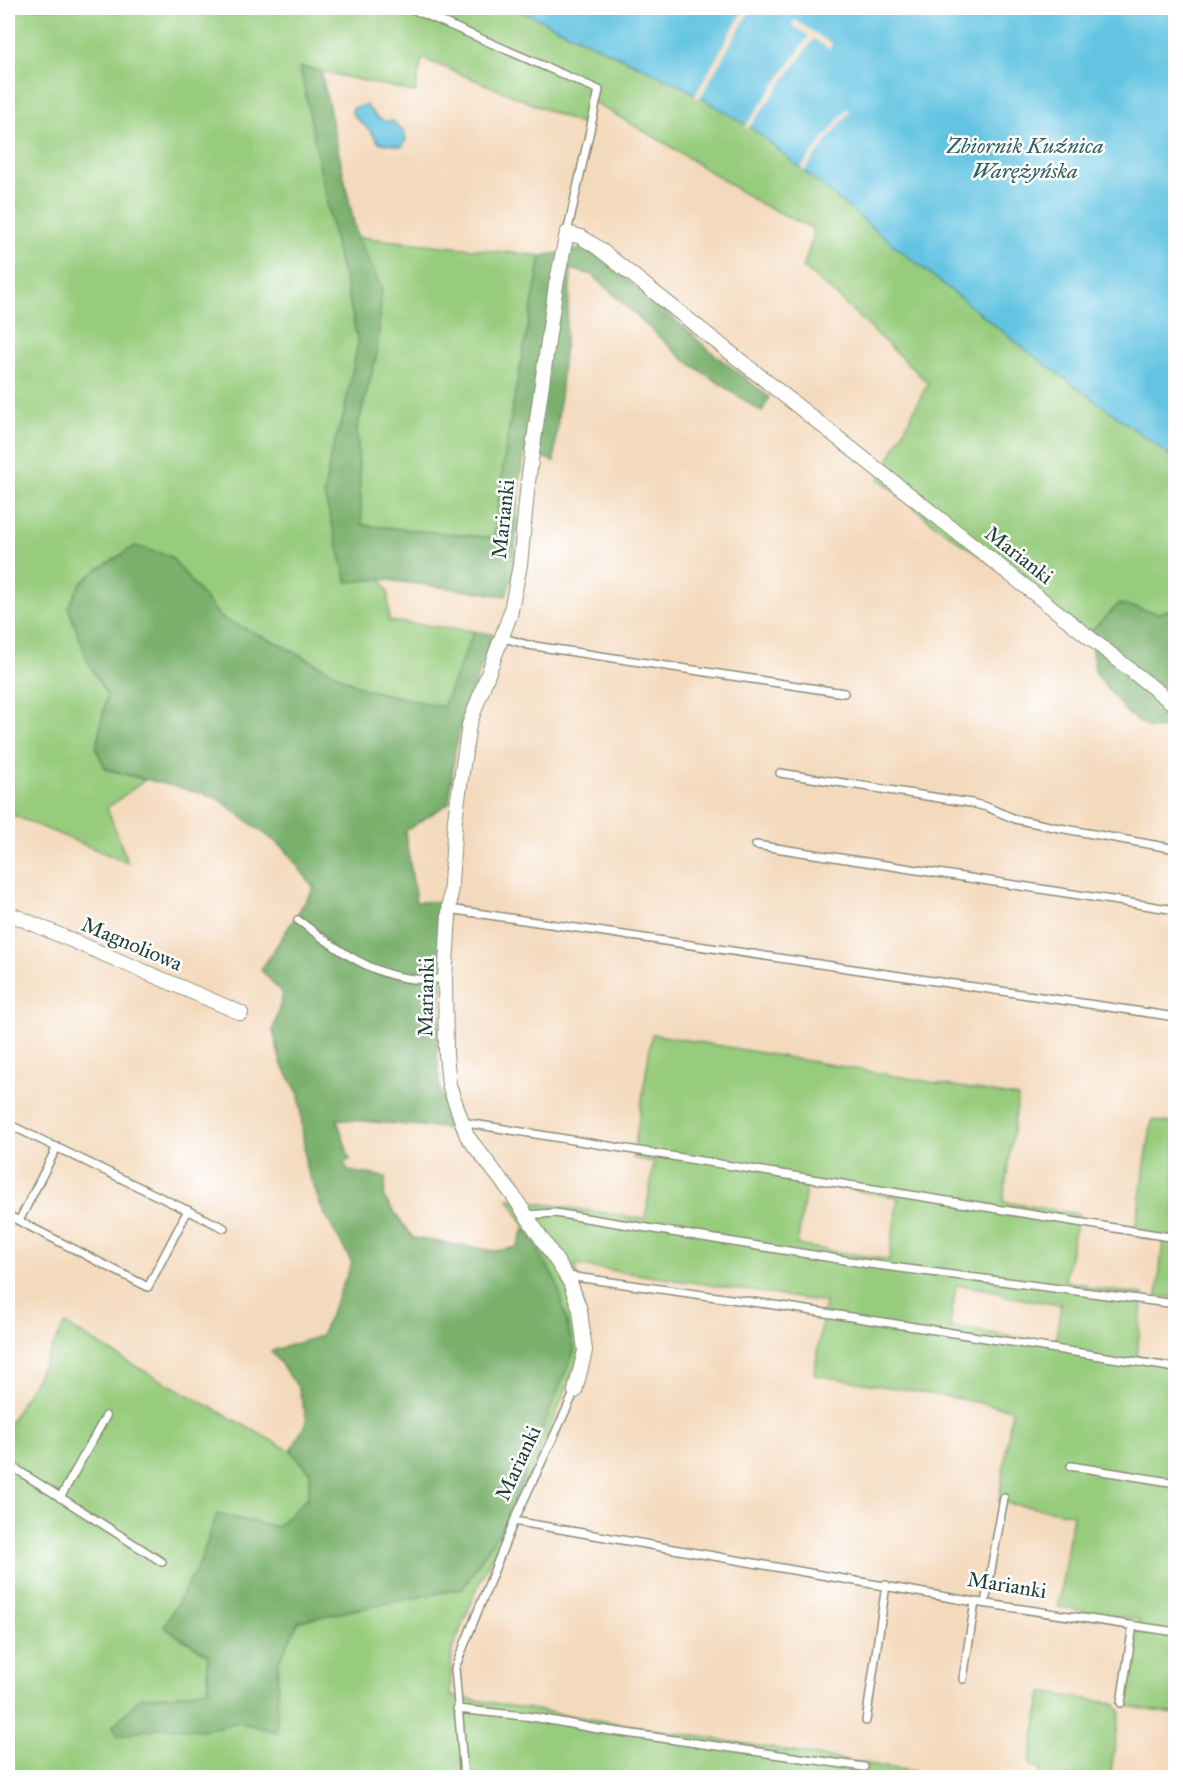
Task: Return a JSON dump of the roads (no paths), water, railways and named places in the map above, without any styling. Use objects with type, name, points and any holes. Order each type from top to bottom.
[{"type":"street","name":"Marianki","points":[[575,1391],[585,1351],[580,1310],[566,1276],[512,1194],[467,1136],[461,1122],[449,1085],[446,1054],[445,979],[455,819],[469,725],[510,615],[520,565],[528,482],[556,285],[567,233],[581,237],[597,248],[1176,706]]},
{"type":"street","name":"Magnoliowa","points":[[8,913],[241,1013]]},
{"type":"lane","points":[[410,8],[599,90],[567,233]]},
{"type":"lane","points":[[501,637],[518,643],[548,648],[844,693]]},
{"type":"lane","points":[[780,773],[970,803],[987,807],[1015,819],[1176,849]]},
{"type":"lane","points":[[756,846],[1176,910]]},
{"type":"lane","points":[[449,909],[1176,1017]]},
{"type":"lane","points":[[298,920],[335,947],[370,967],[411,979],[445,979]]},
{"type":"lane","points":[[461,1122],[1176,1238]]},
{"type":"lane","points":[[8,1124],[224,1227]]},
{"type":"lane","points":[[19,1221],[57,1148]]},
{"type":"lane","points":[[8,1215],[148,1287],[188,1210]]},
{"type":"lane","points":[[526,1215],[555,1213],[869,1264],[1176,1304]]},
{"type":"lane","points":[[566,1276],[781,1306],[1176,1368]]},
{"type":"lane","name":"Marianki","points":[[464,1778],[455,1668],[514,1521],[575,1391]]},
{"type":"lane","points":[[60,1498],[106,1416]]},
{"type":"lane","points":[[8,1464],[162,1562]]},
{"type":"lane","points":[[1071,1466],[1176,1483]]},
{"type":"lane","points":[[985,1603],[1004,1497]]},
{"type":"lane","name":"Marianki","points":[[514,1521],[975,1602],[1176,1632]]},
{"type":"lane","points":[[866,1721],[886,1585]]},
{"type":"lane","points":[[963,1679],[975,1602]]},
{"type":"lane","points":[[1121,1702],[1133,1624]]},
{"type":"lane","points":[[458,1709],[533,1717],[598,1729],[864,1767]]},
{"type":"water","name":"Zbiornik Kuźnica Warężyńska","points":[[515,8],[1175,8],[1175,459],[1021,346],[753,129],[682,86]]},
{"type":"water","points":[[366,105],[378,118],[388,122],[393,121],[404,133],[406,140],[402,147],[378,142],[352,113],[353,108]]}]
